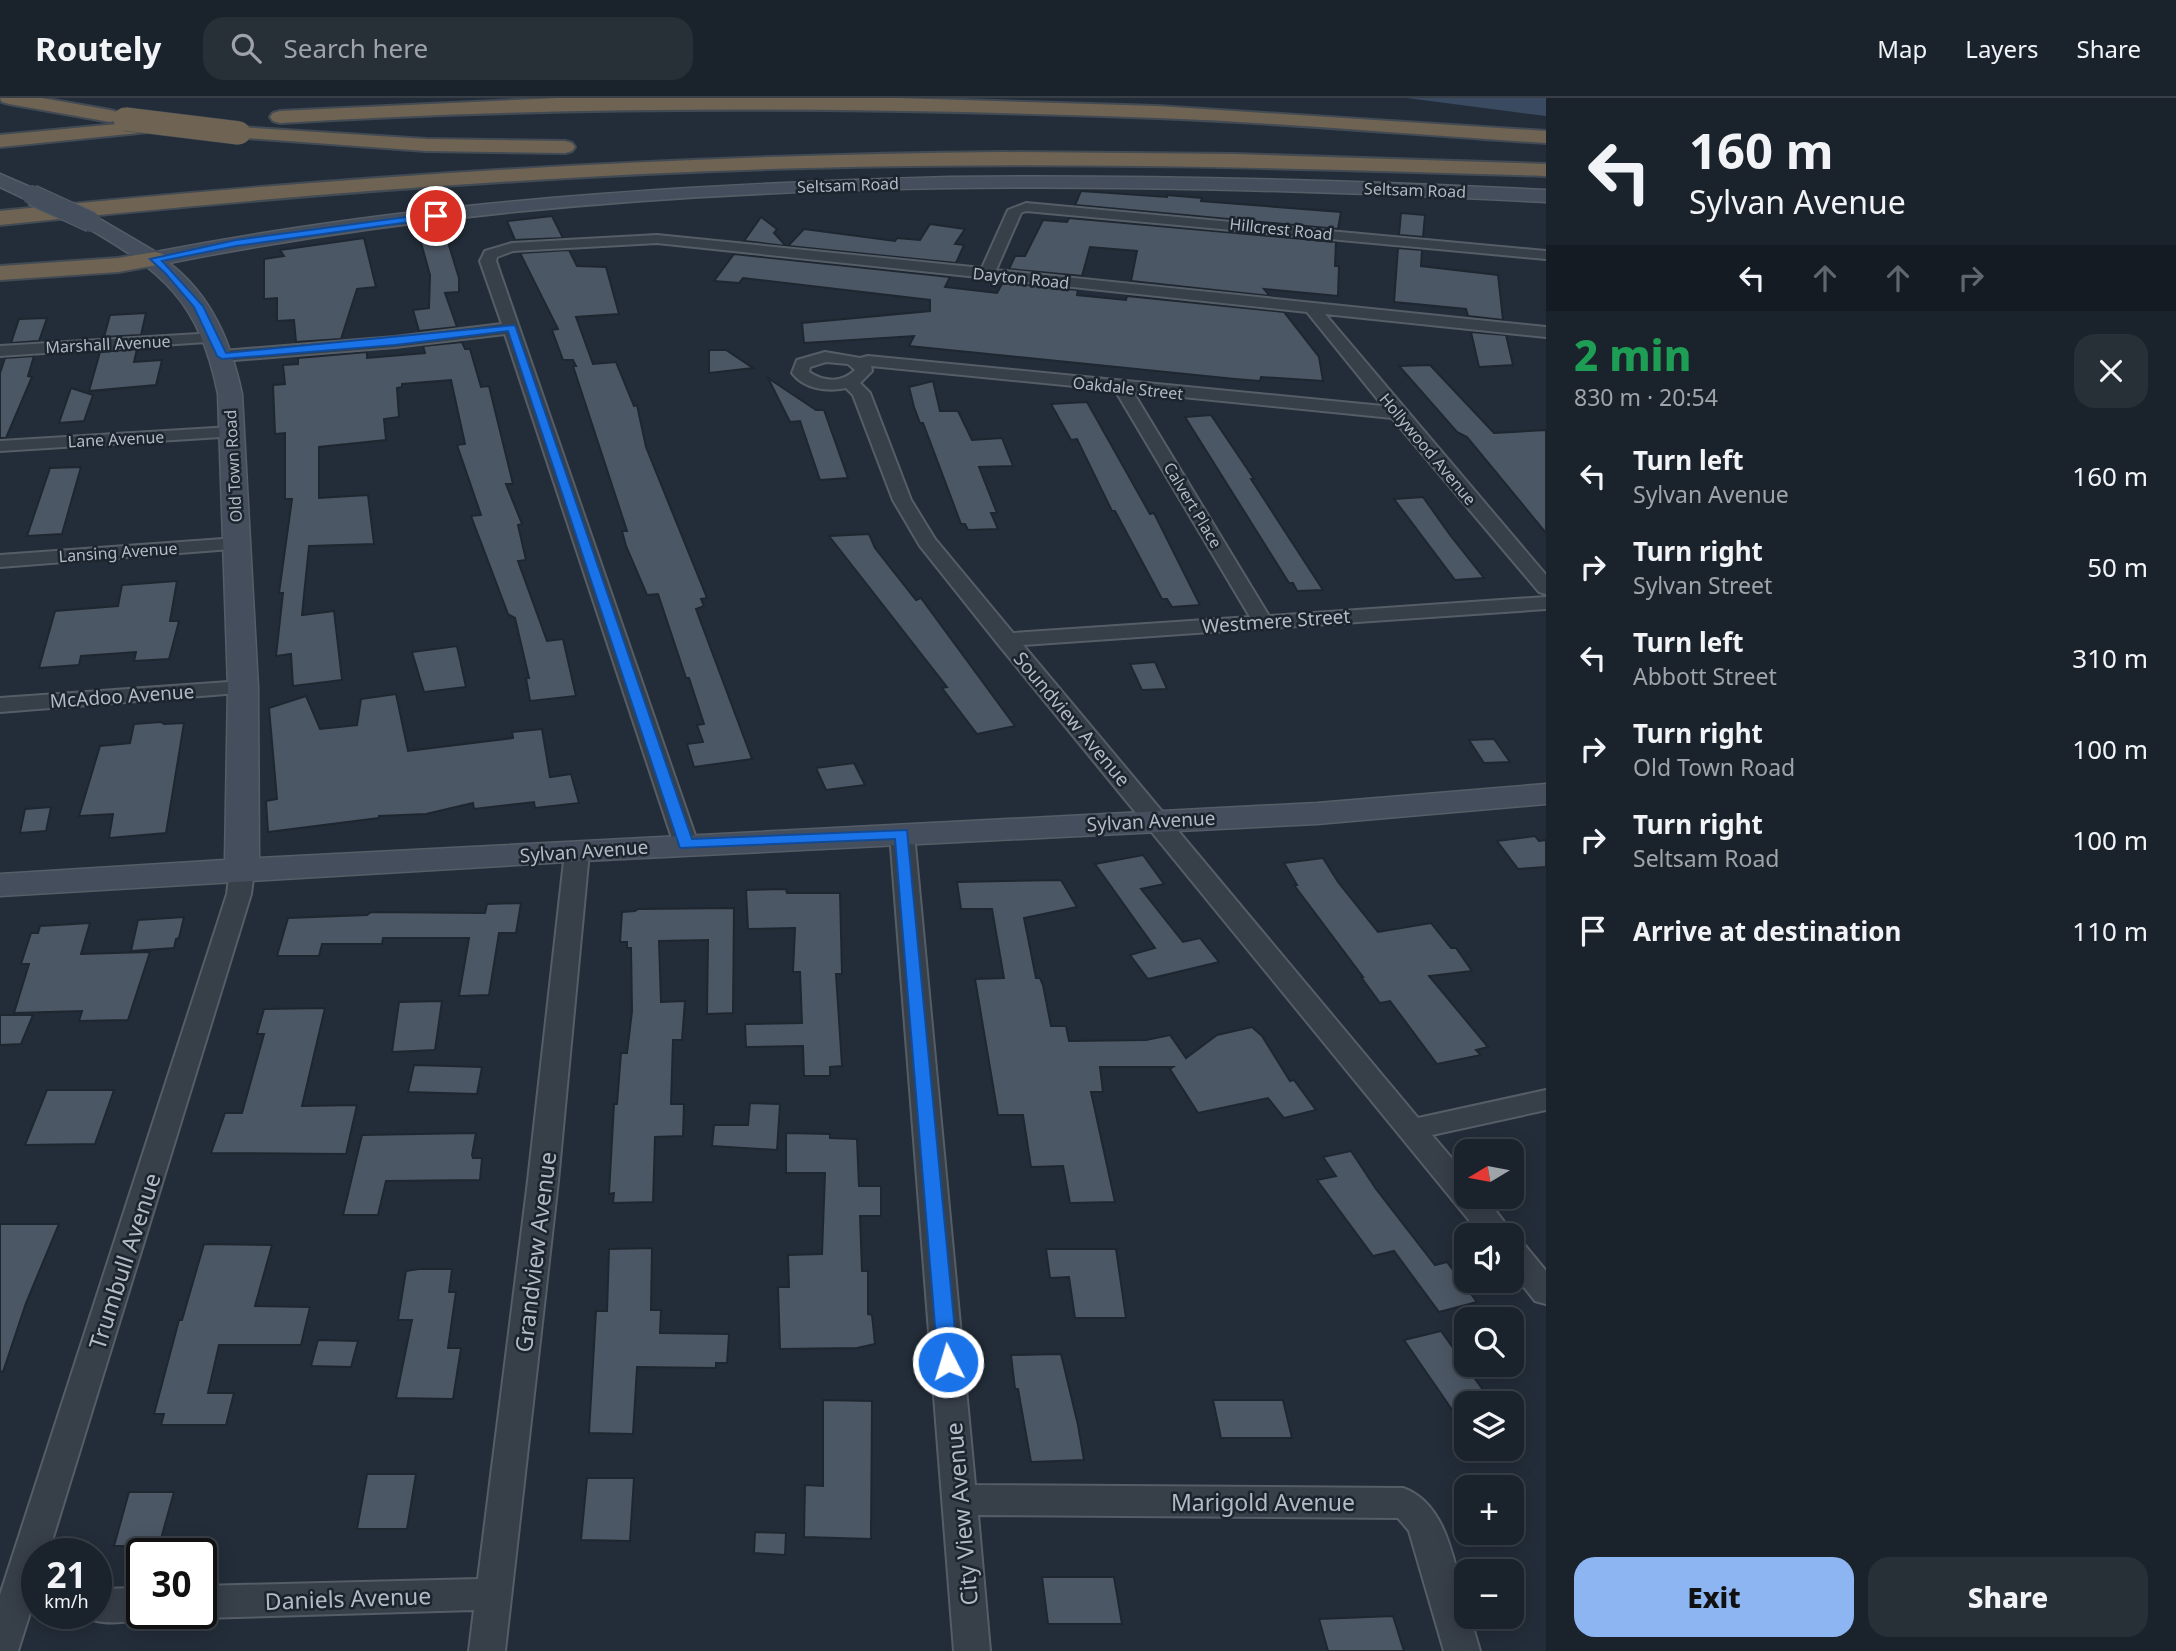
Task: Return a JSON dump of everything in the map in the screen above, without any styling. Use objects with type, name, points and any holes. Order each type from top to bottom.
[{"type":"highway","points":[[9,98],[125,119],[239,133],[426,145],[591,147]]},
{"type":"highway","points":[[939,98],[1546,137]]},
{"type":"highway","points":[[0,141],[309,115],[587,103],[877,103],[1184,114]]},
{"type":"highway","points":[[644,147],[1166,150],[1382,158],[1546,169]]},
{"type":"highway","points":[[0,218],[351,185],[771,162],[1104,158],[1546,169]]},
{"type":"highway","points":[[0,273],[118,265],[155,259]]},
{"type":"main road","name":"Old Town Road","points":[[0,180],[91,222],[155,259],[187,290],[219,347],[230,394],[237,544],[243,687],[242,870]]},
{"type":"main road","name":"Seltsam Road","points":[[155,259],[236,243],[462,212],[655,195],[815,186],[1030,180],[1225,183],[1546,196]]},
{"type":"main road","name":"Sylvan Avenue","points":[[0,885],[686,844],[1472,803],[1546,794]]},
{"type":"street","name":"Hillcrest Road","points":[[987,274],[1016,210],[1026,207],[1060,208],[1546,255]]},
{"type":"street","name":"Dayton Road","points":[[512,328],[488,261],[490,254],[512,247],[657,239],[1546,332]]},
{"type":"street","name":"Hollywood Avenue","points":[[1312,308],[1397,413],[1546,588]]},
{"type":"street","name":"Marshall Avenue","points":[[0,351],[395,342],[512,328]]},
{"type":"street","points":[[512,328],[686,844]]},
{"type":"street","name":"Oakdale Street","points":[[854,372],[868,361],[1397,413]]},
{"type":"street","name":"Soundview Avenue","points":[[854,372],[902,500],[927,542],[1005,640],[1159,821],[1454,1180]]},
{"type":"street","name":"Calvert Place","points":[[1122,388],[1263,622]]},
{"type":"street","name":"Lane Avenue","points":[[0,446],[231,432]]},
{"type":"street","name":"Lansing Avenue","points":[[0,561],[237,544]]},
{"type":"street","name":"Westmere Street","points":[[1005,640],[1546,603]]},
{"type":"street","name":"McAdoo Avenue","points":[[0,705],[243,687]]},
{"type":"street","name":"City View Avenue","points":[[902,834],[972,1651]]},
{"type":"street","name":"Grandview Avenue","points":[[487,1651],[543,1181],[577,852]]},
{"type":"street","name":"Trumbull Avenue","points":[[0,1651],[17,1607],[228,932],[239,894],[242,870]]},
{"type":"street","points":[[1412,1129],[1546,1100]]},
{"type":"street","name":"Soundview Avenue","points":[[1478,1209],[1489,1223]]},
{"type":"street","points":[[1524,1265],[1546,1292]]},
{"type":"street","name":"Marigold Avenue","points":[[960,1500],[1403,1503],[1411,1508],[1424,1524],[1462,1651]]},
{"type":"street","name":"Daniels Avenue","points":[[217,1602],[494,1594]]},
{"type":"water","points":[[1407,98],[1546,98],[1546,116]]},
{"type":"building","points":[[1081,191],[1167,195],[1202,198],[1201,201],[1341,212],[1338,229],[1075,205]]},
{"type":"building","points":[[1401,213],[1425,215],[1423,237],[1399,235]]},
{"type":"building","points":[[552,216],[563,238],[515,240],[507,221]]},
{"type":"building","points":[[761,217],[777,229],[774,233],[786,246],[744,241]]},
{"type":"building","points":[[1069,218],[1336,242],[1335,266],[1339,266],[1338,296],[1264,289],[1270,296],[1131,281],[1137,251],[1090,247],[1082,276],[1009,269],[1015,256],[1025,256],[1043,220],[1067,222]]},
{"type":"building","points":[[930,224],[965,229],[955,244],[964,245],[956,263],[788,246],[804,229],[895,241],[897,238],[920,240]]},
{"type":"building","points":[[444,229],[459,278],[459,292],[445,293],[457,327],[419,331],[413,310],[429,308],[430,275],[418,232]]},
{"type":"building","points":[[364,238],[376,287],[357,289],[341,339],[296,342],[294,320],[277,321],[277,298],[264,299],[264,259],[284,256],[280,250]]},
{"type":"building","points":[[1398,248],[1422,250],[1421,266],[1498,275],[1503,320],[1468,316],[1466,309],[1394,302]]},
{"type":"building","points":[[569,250],[577,266],[606,267],[619,314],[576,317],[593,364],[616,362],[634,406],[637,405],[646,447],[707,598],[701,599],[704,606],[696,609],[752,759],[694,767],[687,744],[703,742],[697,725],[704,724],[689,678],[686,678],[658,594],[647,595],[626,546],[622,531],[627,531],[573,366],[576,366],[573,360],[563,360],[552,330],[558,329],[520,253]]},
{"type":"building","points":[[734,254],[950,277],[945,287],[997,293],[1003,282],[1078,290],[1077,295],[1126,300],[1127,296],[1284,312],[1319,357],[1323,381],[1261,377],[1260,381],[1235,379],[909,346],[914,336],[804,343],[802,323],[930,311],[930,300],[743,278],[739,283],[714,281]]},
{"type":"building","points":[[146,313],[141,335],[104,337],[110,315]]},
{"type":"building","points":[[47,318],[39,341],[11,343],[19,319]]},
{"type":"building","points":[[1471,332],[1506,335],[1513,365],[1479,367]]},
{"type":"building","points":[[462,342],[465,349],[470,349],[481,387],[489,386],[513,484],[506,484],[522,524],[518,525],[526,560],[518,561],[547,641],[563,639],[576,696],[530,701],[526,678],[529,678],[515,618],[508,614],[471,516],[481,515],[457,445],[465,444],[451,380],[402,384],[402,387],[397,388],[399,417],[384,419],[386,440],[319,447],[319,498],[368,495],[374,544],[309,546],[302,615],[334,611],[342,680],[293,686],[291,654],[276,656],[283,593],[279,593],[292,499],[285,499],[285,433],[275,434],[273,385],[285,384],[283,365],[298,364],[298,358],[367,352],[367,358],[425,353],[423,346]]},
{"type":"building","points":[[137,349],[134,362],[162,360],[156,385],[89,391],[100,352]]},
{"type":"building","points":[[709,350],[726,350],[753,368],[709,373]]},
{"type":"building","points":[[34,356],[28,376],[32,377],[6,438],[0,438],[0,373],[5,358]]},
{"type":"building","points":[[1430,365],[1494,433],[1546,430],[1546,533],[1467,437],[1457,432],[1399,366]]},
{"type":"building","points":[[768,378],[816,410],[824,410],[848,478],[820,480],[800,421],[790,422]]},
{"type":"building","points":[[933,381],[940,411],[958,411],[972,440],[1002,438],[1013,466],[979,467],[997,513],[991,513],[998,529],[968,530],[965,524],[961,524],[923,423],[920,423],[909,387]]},
{"type":"building","points":[[71,388],[93,395],[84,421],[59,423]]},
{"type":"building","points":[[1087,402],[1150,514],[1154,513],[1200,605],[1172,607],[1167,599],[1162,599],[1115,511],[1112,511],[1077,439],[1071,440],[1051,404]]},
{"type":"building","points":[[1211,415],[1323,590],[1297,591],[1293,583],[1289,583],[1185,417]]},
{"type":"building","points":[[81,467],[62,534],[27,536],[50,468]]},
{"type":"building","points":[[1423,497],[1484,578],[1455,580],[1394,499]]},
{"type":"building","points":[[869,534],[875,548],[916,600],[921,598],[1015,726],[977,734],[942,688],[947,687],[829,536]]},
{"type":"building","points":[[177,581],[170,621],[179,621],[169,659],[134,661],[136,652],[81,656],[79,665],[39,668],[55,611],[118,606],[122,585]]},
{"type":"building","points":[[457,646],[466,687],[424,692],[412,652]]},
{"type":"building","points":[[1155,662],[1167,689],[1142,690],[1130,664]]},
{"type":"building","points":[[396,694],[408,751],[513,738],[512,732],[542,729],[550,777],[571,774],[579,803],[535,808],[534,802],[474,809],[473,803],[426,814],[379,816],[268,832],[266,801],[277,799],[269,708],[306,696],[320,729],[357,725],[361,699]]},
{"type":"building","points":[[184,723],[166,833],[109,838],[113,814],[79,816],[100,746],[130,743],[134,724]]},
{"type":"building","points":[[1494,739],[1510,762],[1484,763],[1469,740]]},
{"type":"building","points":[[854,763],[865,785],[826,790],[816,768]]},
{"type":"building","points":[[51,807],[46,831],[20,833],[25,809]]},
{"type":"building","points":[[1535,836],[1539,841],[1546,840],[1546,867],[1518,869],[1497,841]]},
{"type":"building","points":[[1143,855],[1164,884],[1141,889],[1183,942],[1200,938],[1219,962],[1148,979],[1130,955],[1155,948],[1095,864]]},
{"type":"building","points":[[1323,858],[1338,882],[1378,932],[1431,923],[1451,948],[1456,948],[1472,971],[1429,976],[1488,1047],[1476,1050],[1481,1055],[1437,1064],[1390,1001],[1380,1003],[1294,885],[1297,885],[1284,863]]},
{"type":"building","points":[[1061,880],[1077,907],[1024,918],[1036,978],[1040,978],[1043,985],[1051,1026],[1066,1026],[1069,1041],[1146,1040],[1170,1035],[1186,1058],[1217,1035],[1252,1027],[1262,1036],[1290,1081],[1294,1080],[1316,1110],[1284,1118],[1268,1098],[1198,1113],[1170,1069],[1173,1067],[1100,1067],[1103,1092],[1091,1092],[1115,1202],[1070,1203],[1063,1166],[1031,1167],[1023,1115],[998,1115],[975,979],[1004,978],[992,909],[961,909],[957,882]]},
{"type":"building","points":[[786,889],[787,893],[840,893],[842,974],[836,974],[842,1066],[830,1067],[830,1076],[804,1076],[803,1046],[746,1047],[745,1024],[802,1023],[800,972],[793,972],[795,928],[748,929],[746,890]]},
{"type":"building","points":[[521,903],[516,933],[499,933],[489,995],[459,996],[469,938],[383,938],[382,944],[322,944],[319,956],[277,956],[288,918],[367,915],[371,912],[485,913],[487,904]]},
{"type":"building","points":[[734,908],[733,1013],[707,1014],[708,940],[659,941],[661,1002],[685,1001],[682,1040],[673,1040],[671,1104],[684,1104],[683,1136],[655,1137],[653,1202],[613,1203],[614,1193],[609,1194],[614,1104],[617,1104],[621,1053],[627,1053],[632,1011],[631,948],[627,948],[627,942],[620,942],[622,912],[638,909]]},
{"type":"building","points":[[184,917],[174,948],[131,951],[138,920]]},
{"type":"building","points":[[90,923],[81,954],[150,952],[128,1020],[79,1021],[82,1011],[14,1013],[29,964],[21,964],[31,933],[38,933],[40,926]]},
{"type":"building","points":[[442,1001],[435,1050],[392,1052],[399,1002]]},
{"type":"building","points":[[325,1008],[302,1106],[357,1105],[346,1154],[211,1153],[225,1113],[242,1113],[264,1034],[257,1034],[264,1009]]},
{"type":"building","points":[[0,1015],[33,1015],[21,1044],[0,1045]]},
{"type":"building","points":[[414,1065],[482,1067],[477,1094],[408,1092]]},
{"type":"building","points":[[47,1090],[114,1090],[95,1144],[25,1145]]},
{"type":"building","points":[[750,1103],[780,1104],[777,1150],[712,1146],[714,1125],[748,1125]]},
{"type":"building","points":[[476,1133],[472,1155],[473,1158],[482,1158],[480,1180],[386,1181],[378,1215],[343,1215],[362,1135]]},
{"type":"building","points":[[786,1133],[830,1134],[830,1138],[857,1139],[859,1186],[881,1186],[881,1216],[860,1216],[862,1271],[868,1271],[868,1314],[872,1315],[875,1344],[857,1348],[780,1349],[778,1287],[789,1287],[788,1255],[822,1254],[825,1173],[786,1173]]},
{"type":"building","points":[[1351,1151],[1376,1189],[1435,1265],[1447,1262],[1454,1271],[1454,1293],[1470,1293],[1477,1302],[1439,1312],[1394,1251],[1373,1256],[1317,1180],[1336,1176],[1323,1157]]},
{"type":"building","points":[[0,1224],[59,1224],[26,1303],[3,1372],[0,1371]]},
{"type":"building","points":[[204,1244],[272,1245],[255,1306],[310,1307],[301,1345],[219,1345],[208,1393],[234,1393],[226,1425],[161,1425],[164,1414],[154,1414],[179,1320],[182,1320]]},
{"type":"building","points":[[652,1248],[651,1310],[661,1310],[660,1333],[729,1334],[727,1363],[716,1363],[716,1368],[637,1367],[633,1434],[589,1433],[596,1311],[607,1311],[609,1249]]},
{"type":"building","points":[[1046,1249],[1116,1249],[1126,1318],[1075,1318],[1069,1277],[1050,1278]]},
{"type":"building","points":[[452,1269],[449,1292],[456,1292],[448,1348],[461,1348],[453,1399],[396,1398],[412,1320],[398,1320],[406,1271]]},
{"type":"building","points":[[1441,1331],[1454,1349],[1454,1377],[1474,1377],[1484,1391],[1454,1391],[1454,1413],[1404,1340]]},
{"type":"building","points":[[318,1340],[358,1341],[351,1367],[311,1366]]},
{"type":"building","points":[[1061,1354],[1084,1460],[1031,1462],[1018,1389],[1015,1389],[1011,1355]]},
{"type":"building","points":[[823,1400],[872,1401],[871,1539],[804,1537],[805,1485],[823,1486]]},
{"type":"building","points":[[1213,1400],[1283,1400],[1292,1438],[1221,1438]]},
{"type":"building","points":[[367,1474],[416,1474],[407,1529],[357,1529]]},
{"type":"building","points":[[587,1478],[634,1478],[630,1541],[581,1540]]},
{"type":"building","points":[[129,1492],[174,1492],[161,1538],[126,1538],[126,1546],[114,1546]]},
{"type":"building","points":[[755,1532],[786,1533],[785,1555],[754,1553]]},
{"type":"building","points":[[1042,1577],[1114,1577],[1122,1624],[1048,1624]]},
{"type":"building","points":[[1393,1616],[1404,1651],[1328,1651],[1319,1619]]},
{"type":"route","points":[[436,216],[236,243],[155,259],[187,290],[208,322],[222,356],[395,342],[512,328],[686,844],[902,834],[948,1362]]}]
